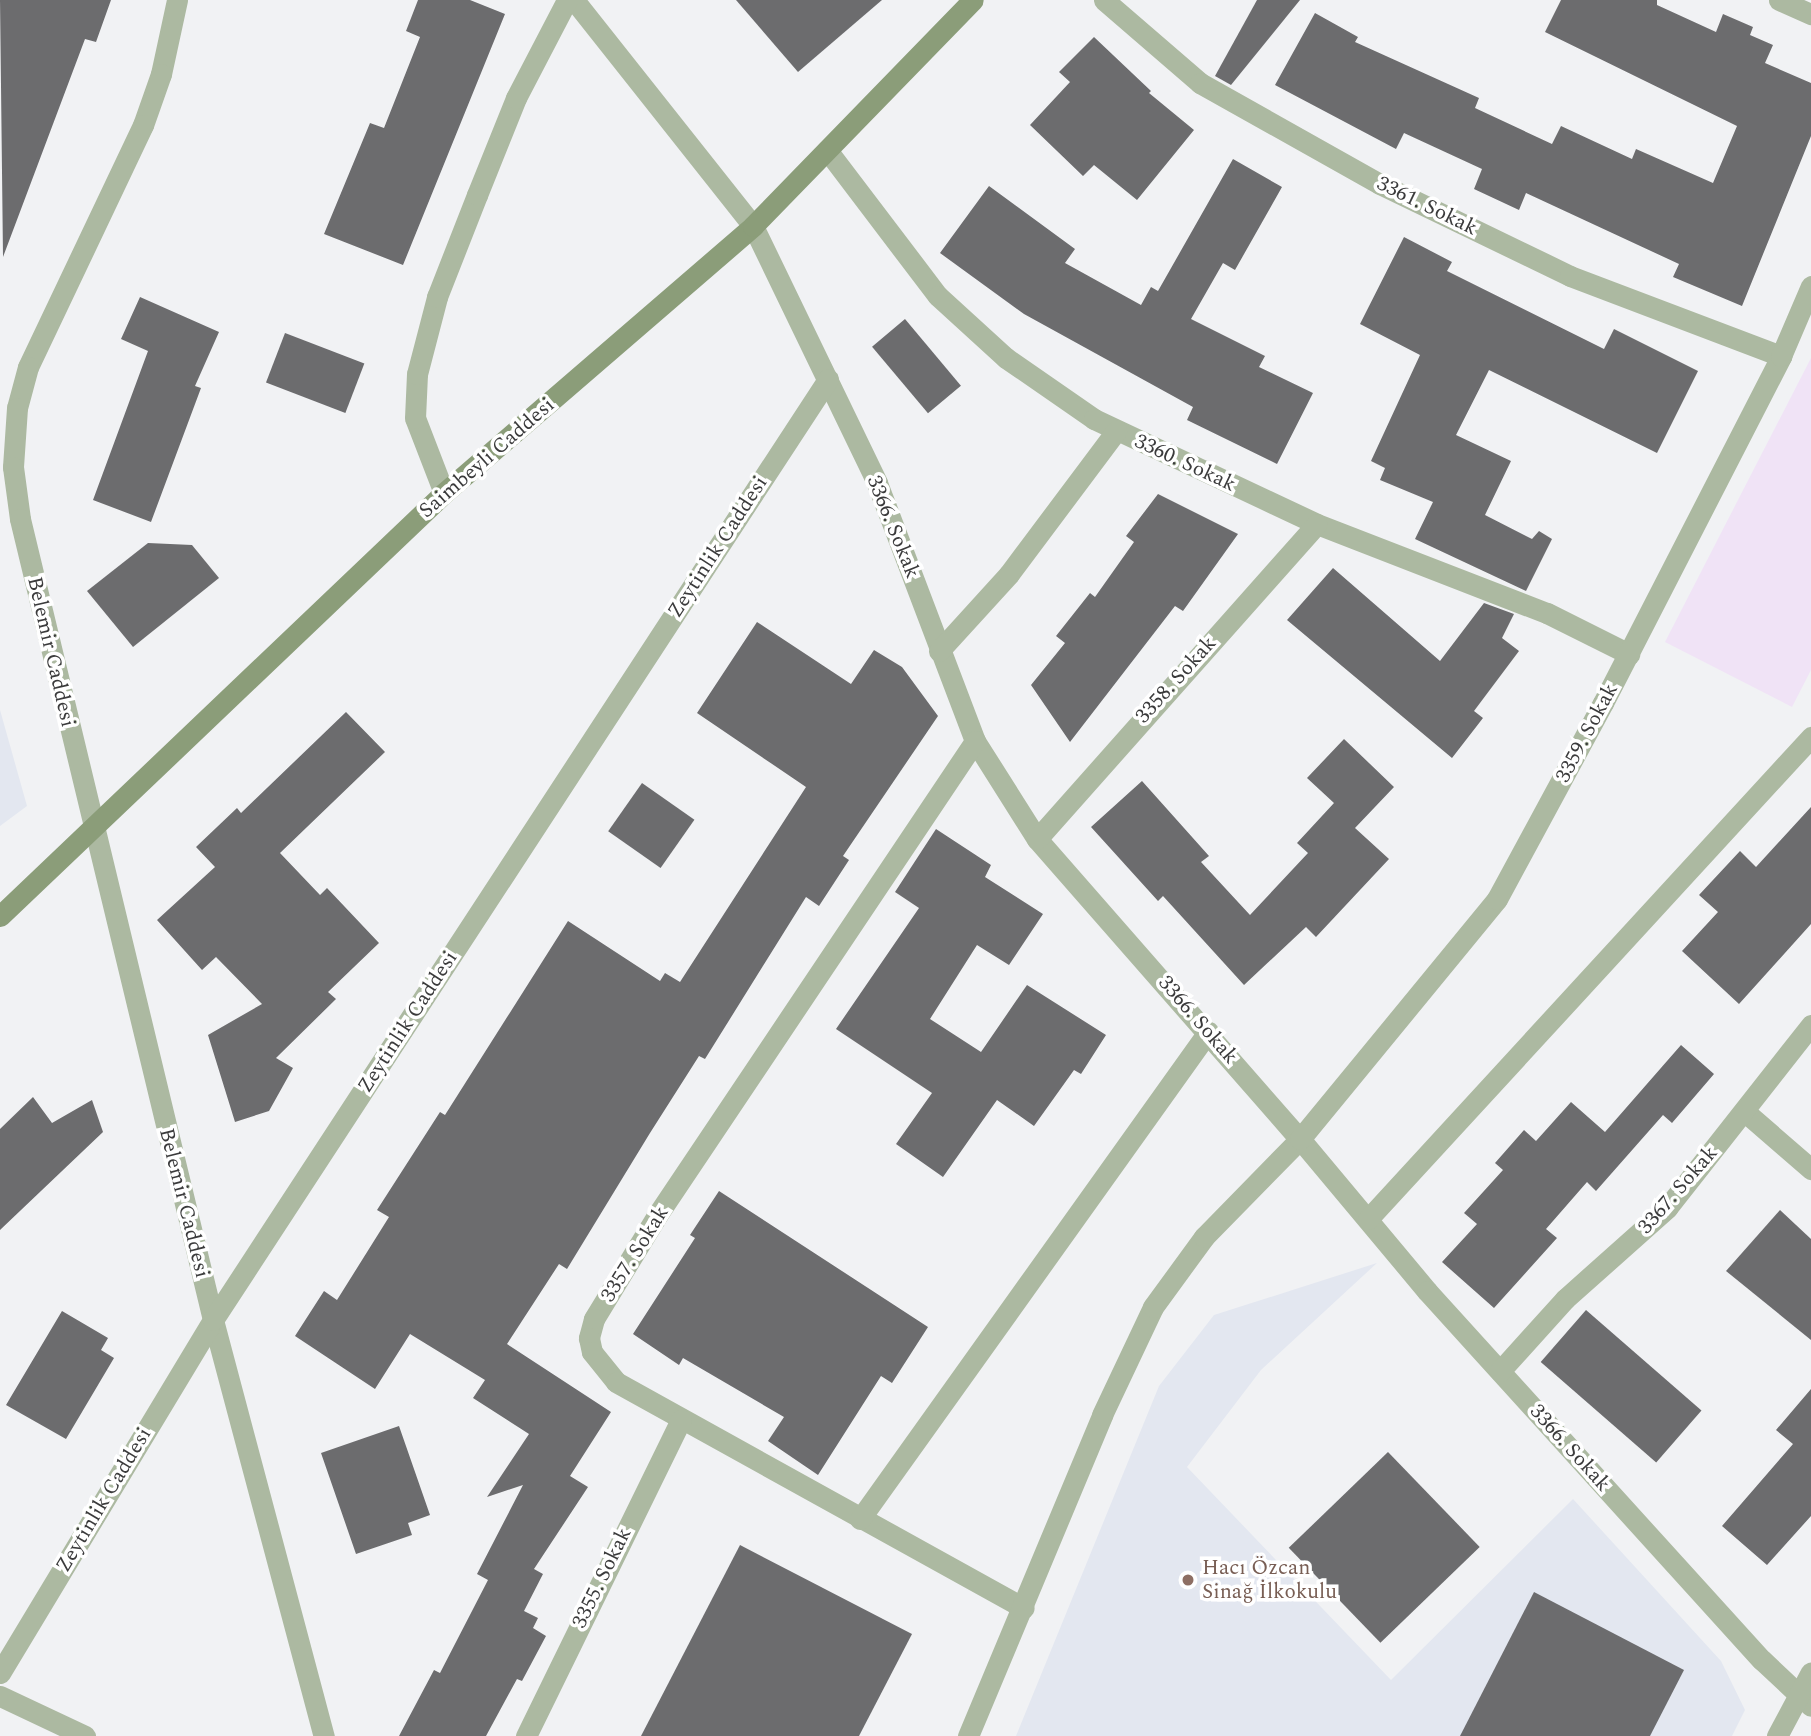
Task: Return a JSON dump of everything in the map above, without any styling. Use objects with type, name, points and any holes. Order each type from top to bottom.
[{"type":"main road","name":"Saimbeyli Caddesi","points":[[0,916],[92,825],[444,494],[753,226],[973,0]]},
{"type":"street","name":"Belemir Caddesi","points":[[177,0],[161,74],[143,125],[28,367],[17,408],[7,467],[213,1321],[324,1736]]},
{"type":"street","points":[[444,494],[415,418],[417,374],[437,297],[477,195],[516,98],[567,0]]},
{"type":"street","name":"3366. Sokak","points":[[574,0],[753,226],[877,483],[975,741],[1037,839],[1208,1032],[1500,1371],[1804,1701]]},
{"type":"street","name":"3361. Sokak","points":[[1104,0],[1200,83],[1380,184],[1570,276],[1781,356]]},
{"type":"street","points":[[1779,0],[1811,14]]},
{"type":"street","name":"3360. Sokak","points":[[827,150],[938,296],[1006,358],[1116,431],[1318,524],[1547,613],[1629,654]]},
{"type":"street","name":"3359. Sokak","points":[[968,1736],[1102,1415],[1153,1307],[1204,1237],[1300,1139],[1497,899],[1629,654],[1781,356],[1811,286]]},
{"type":"street","name":"Zeytinlik Caddesi","points":[[0,1672],[213,1321],[828,379]]},
{"type":"street","points":[[939,651],[1009,574],[1116,431]]},
{"type":"street","name":"3358. Sokak","points":[[1037,839],[1318,524]]},
{"type":"street","points":[[1368,1219],[1811,737]]},
{"type":"street","name":"3357. Sokak","points":[[975,741],[658,1214],[594,1319],[589,1338],[601,1365],[616,1382],[1023,1608]]},
{"type":"street","name":"3367. Sokak","points":[[1500,1371],[1565,1299],[1667,1208],[1811,1026]]},
{"type":"street","points":[[860,1519],[1208,1032]]},
{"type":"street","points":[[1744,1111],[1811,1169]]},
{"type":"street","name":"3355. Sokak","points":[[526,1736],[681,1420]]},
{"type":"street","points":[[1777,1736],[1804,1701],[1811,1672]]},
{"type":"street","points":[[0,1696],[85,1736]]},
{"type":"shaded area","points":[[1811,358],[1811,670],[1792,707],[1665,642]]},
{"type":"shaded area","points":[[0,710],[27,806],[0,826]]},
{"type":"shaded area","name":"Hacı Özcan Sinağ İlkokulu","points":[[1377,1263],[1261,1370],[1187,1467],[1391,1680],[1573,1499],[1721,1661],[1745,1710],[1732,1736],[1016,1736],[1159,1386],[1214,1315]]},
{"type":"building","points":[[0,0],[111,0],[96,42],[85,39],[3,257]]},
{"type":"building","points":[[418,0],[470,0],[505,14],[403,265],[324,234],[370,123],[384,128],[420,37],[406,31]]},
{"type":"building","points":[[736,0],[882,0],[798,72]]},
{"type":"building","points":[[1257,0],[1300,0],[1231,85],[1215,76]]},
{"type":"building","points":[[1561,0],[1657,0],[1657,5],[1716,32],[1723,14],[1753,27],[1750,35],[1773,45],[1765,63],[1811,83],[1811,136],[1742,306],[1673,277],[1679,264],[1526,193],[1519,210],[1474,189],[1482,169],[1404,133],[1396,149],[1275,85],[1315,13],[1358,37],[1355,42],[1479,98],[1475,108],[1552,144],[1561,126],[1632,159],[1636,149],[1713,183],[1737,126],[1545,32]]},
{"type":"building","points":[[1094,37],[1151,91],[1149,93],[1194,130],[1137,200],[1094,165],[1083,176],[1030,125],[1070,82],[1059,72]]},
{"type":"building","points":[[1233,159],[1282,187],[1235,270],[1223,263],[1191,319],[1265,356],[1259,367],[1313,393],[1277,464],[1187,420],[1193,407],[1024,314],[940,253],[989,186],[1075,249],[1065,263],[1141,305],[1151,287],[1158,291]]},
{"type":"building","points":[[1404,237],[1452,262],[1447,271],[1604,349],[1614,329],[1698,371],[1657,453],[1489,370],[1456,435],[1511,461],[1485,515],[1532,539],[1539,531],[1552,539],[1526,591],[1415,539],[1433,502],[1380,480],[1385,468],[1371,461],[1420,355],[1360,324]]},
{"type":"building","points":[[140,297],[219,332],[195,386],[201,388],[151,522],[93,500],[148,351],[121,339]]},
{"type":"building","points":[[905,319],[961,386],[928,413],[872,347]]},
{"type":"building","points":[[285,333],[364,363],[345,413],[266,382]]},
{"type":"building","points":[[1158,494],[1238,534],[1183,611],[1175,606],[1070,742],[1031,685],[1065,643],[1056,636],[1090,593],[1095,597],[1134,542],[1126,536]]},
{"type":"building","points":[[148,543],[192,545],[219,578],[133,647],[87,591]]},
{"type":"building","points":[[1333,568],[1440,661],[1484,603],[1514,614],[1502,638],[1519,651],[1474,711],[1483,718],[1452,758],[1287,620]]},
{"type":"building","points":[[757,622],[851,684],[874,650],[902,667],[938,716],[843,856],[849,860],[819,906],[806,897],[705,1059],[699,1056],[567,1269],[559,1264],[507,1344],[611,1412],[570,1476],[588,1487],[534,1569],[543,1574],[524,1611],[538,1618],[533,1628],[546,1636],[522,1681],[517,1679],[486,1736],[399,1736],[434,1670],[440,1673],[488,1580],[477,1574],[523,1485],[487,1497],[529,1434],[473,1398],[485,1380],[410,1334],[375,1389],[295,1336],[324,1291],[337,1300],[389,1217],[377,1210],[440,1112],[445,1115],[568,921],[660,981],[665,973],[680,982],[806,787],[697,713]]},
{"type":"building","points":[[346,712],[385,752],[280,853],[320,895],[327,888],[379,943],[328,992],[336,999],[276,1058],[293,1068],[269,1111],[235,1122],[208,1035],[262,1004],[216,957],[202,970],[157,920],[215,867],[196,847],[237,808],[241,813]]},
{"type":"building","points":[[1344,739],[1394,787],[1355,828],[1389,859],[1316,937],[1306,927],[1244,985],[1163,896],[1158,901],[1091,827],[1142,781],[1209,856],[1201,862],[1250,915],[1308,853],[1297,843],[1334,803],[1307,778]]},
{"type":"building","points":[[642,783],[694,820],[661,868],[608,831]]},
{"type":"building","points":[[1811,807],[1811,924],[1739,1004],[1682,951],[1718,912],[1699,895],[1740,851],[1756,867]]},
{"type":"building","points":[[936,829],[991,865],[985,877],[1043,914],[1009,965],[977,945],[930,1019],[981,1052],[1027,985],[1106,1035],[1081,1074],[1074,1070],[1034,1126],[997,1100],[943,1177],[896,1144],[932,1093],[836,1029],[919,908],[895,892]]},
{"type":"building","points":[[1681,1045],[1714,1074],[1672,1123],[1663,1115],[1596,1191],[1587,1182],[1546,1229],[1557,1238],[1494,1308],[1442,1262],[1477,1224],[1464,1213],[1503,1170],[1495,1163],[1524,1130],[1536,1141],[1571,1102],[1605,1132]]},
{"type":"building","points":[[33,1097],[52,1123],[92,1100],[103,1132],[0,1230],[0,1129]]},
{"type":"building","points":[[719,1191],[928,1327],[892,1383],[881,1376],[818,1475],[768,1441],[784,1417],[683,1358],[679,1365],[633,1334],[695,1238],[690,1235]]},
{"type":"building","points":[[1780,1210],[1811,1239],[1811,1340],[1726,1271]]},
{"type":"building","points":[[1586,1310],[1701,1410],[1656,1462],[1541,1362]]},
{"type":"building","points":[[62,1311],[108,1338],[101,1350],[114,1358],[66,1439],[6,1405]]},
{"type":"building","points":[[1811,1389],[1811,1516],[1767,1565],[1722,1526],[1793,1444],[1776,1430]]},
{"type":"building","points":[[399,1426],[430,1515],[408,1523],[412,1535],[356,1554],[321,1453]]},
{"type":"building","points":[[1388,1452],[1480,1547],[1380,1643],[1289,1548]]},
{"type":"building","points":[[740,1545],[912,1634],[859,1736],[641,1736]]},
{"type":"building","points":[[1534,1592],[1684,1670],[1650,1736],[1460,1736]]},
{"type":"place","name":"Hacı Özcan Sinağ İlkokulu","points":[[1188,1580]]}]
